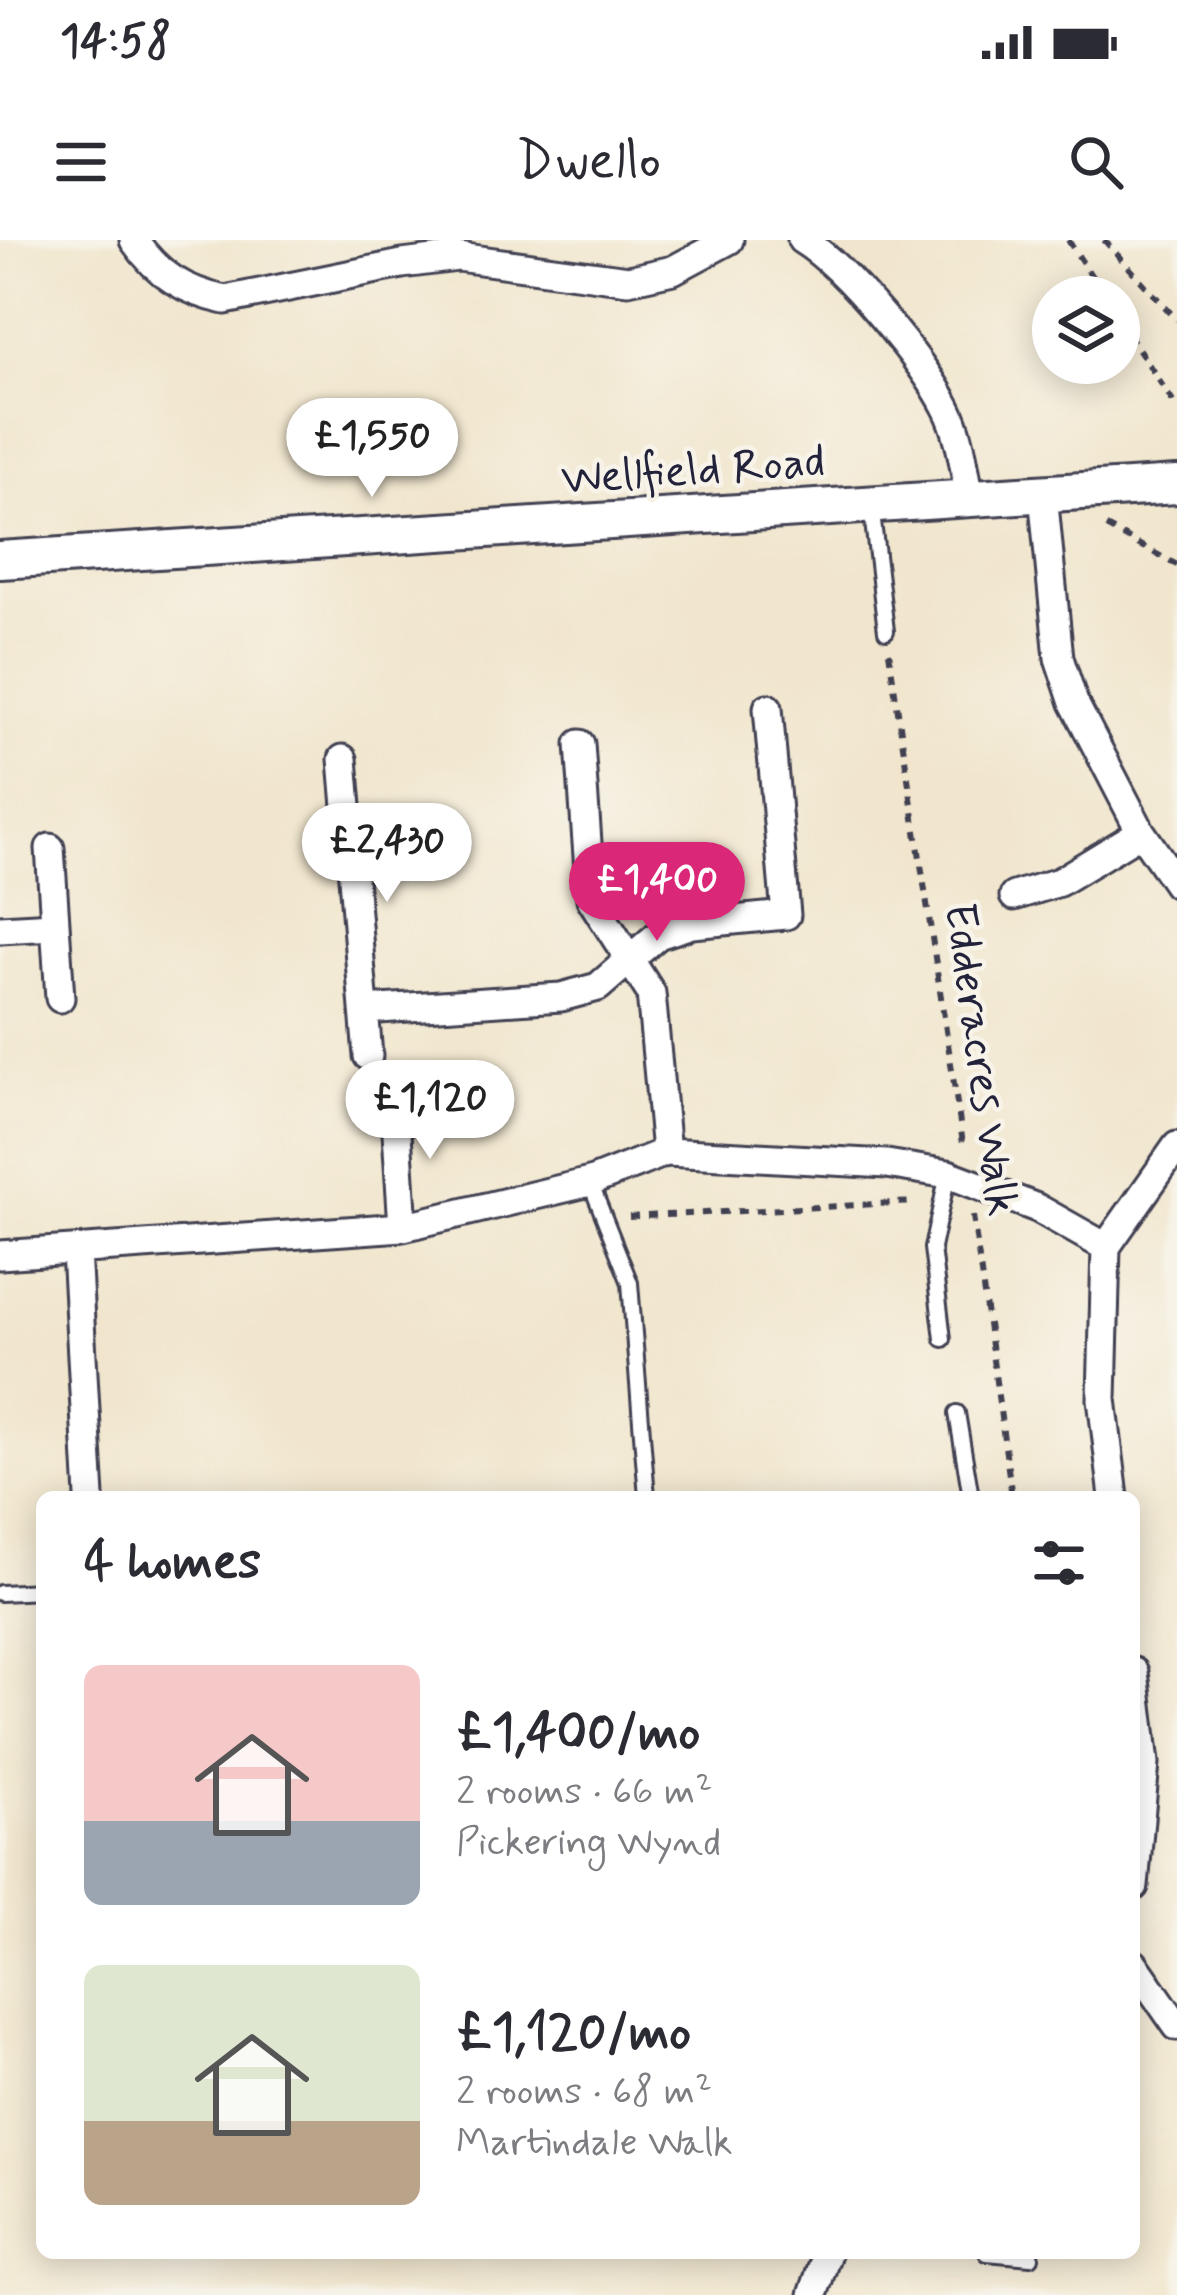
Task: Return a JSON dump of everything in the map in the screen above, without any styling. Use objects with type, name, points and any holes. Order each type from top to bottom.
[{"type":"street","points":[[134,240],[171,281],[225,300],[457,249],[628,280],[673,269],[729,240]]},
{"type":"street","points":[[802,240],[843,270],[928,378],[953,424],[970,498]]},
{"type":"street","name":"Wellfield Road","points":[[0,560],[1177,485]]},
{"type":"street","points":[[1043,494],[1059,658],[1074,703],[1141,832],[1177,884]]},
{"type":"street","points":[[364,1010],[561,997],[598,987],[658,935],[692,924],[787,915],[768,708]]},
{"type":"street","points":[[580,744],[591,899],[651,993],[666,1152]]},
{"type":"street","points":[[343,759],[368,1056]]},
{"type":"street","points":[[1014,896],[1059,882],[1141,832]]},
{"type":"street","points":[[50,848],[60,998]]},
{"type":"street","points":[[0,929],[54,926]]},
{"type":"street","points":[[394,1101],[403,1227]]},
{"type":"street","points":[[1113,1491],[1102,1399],[1106,1247],[1177,1146]]},
{"type":"street","points":[[0,1255],[403,1227],[590,1183],[666,1152],[887,1164],[1037,1208],[1106,1247]]},
{"type":"street","points":[[76,1251],[90,1491]]},
{"type":"street","points":[[1140,1722],[1145,1763],[1140,1819]]},
{"type":"street","points":[[1140,1973],[1177,2026]]},
{"type":"street","points":[[813,2295],[825,2259]]},
{"type":"lane","points":[[871,505],[886,631]]},
{"type":"lane","points":[[590,1183],[630,1282],[647,1491]]},
{"type":"lane","points":[[944,1339],[932,1248],[953,1186]]},
{"type":"lane","points":[[957,1413],[970,1491]]},
{"type":"lane","points":[[0,1593],[36,1591]]},
{"type":"path","points":[[1068,240],[1091,276]]},
{"type":"path","points":[[1104,240],[1177,320]]},
{"type":"path","points":[[1140,351],[1177,407]]},
{"type":"path","points":[[1089,518],[1177,566]]},
{"type":"path","name":"Edderacres Walk","points":[[886,631],[953,1186],[1011,1491]]},
{"type":"path","points":[[604,1219],[953,1186]]}]
